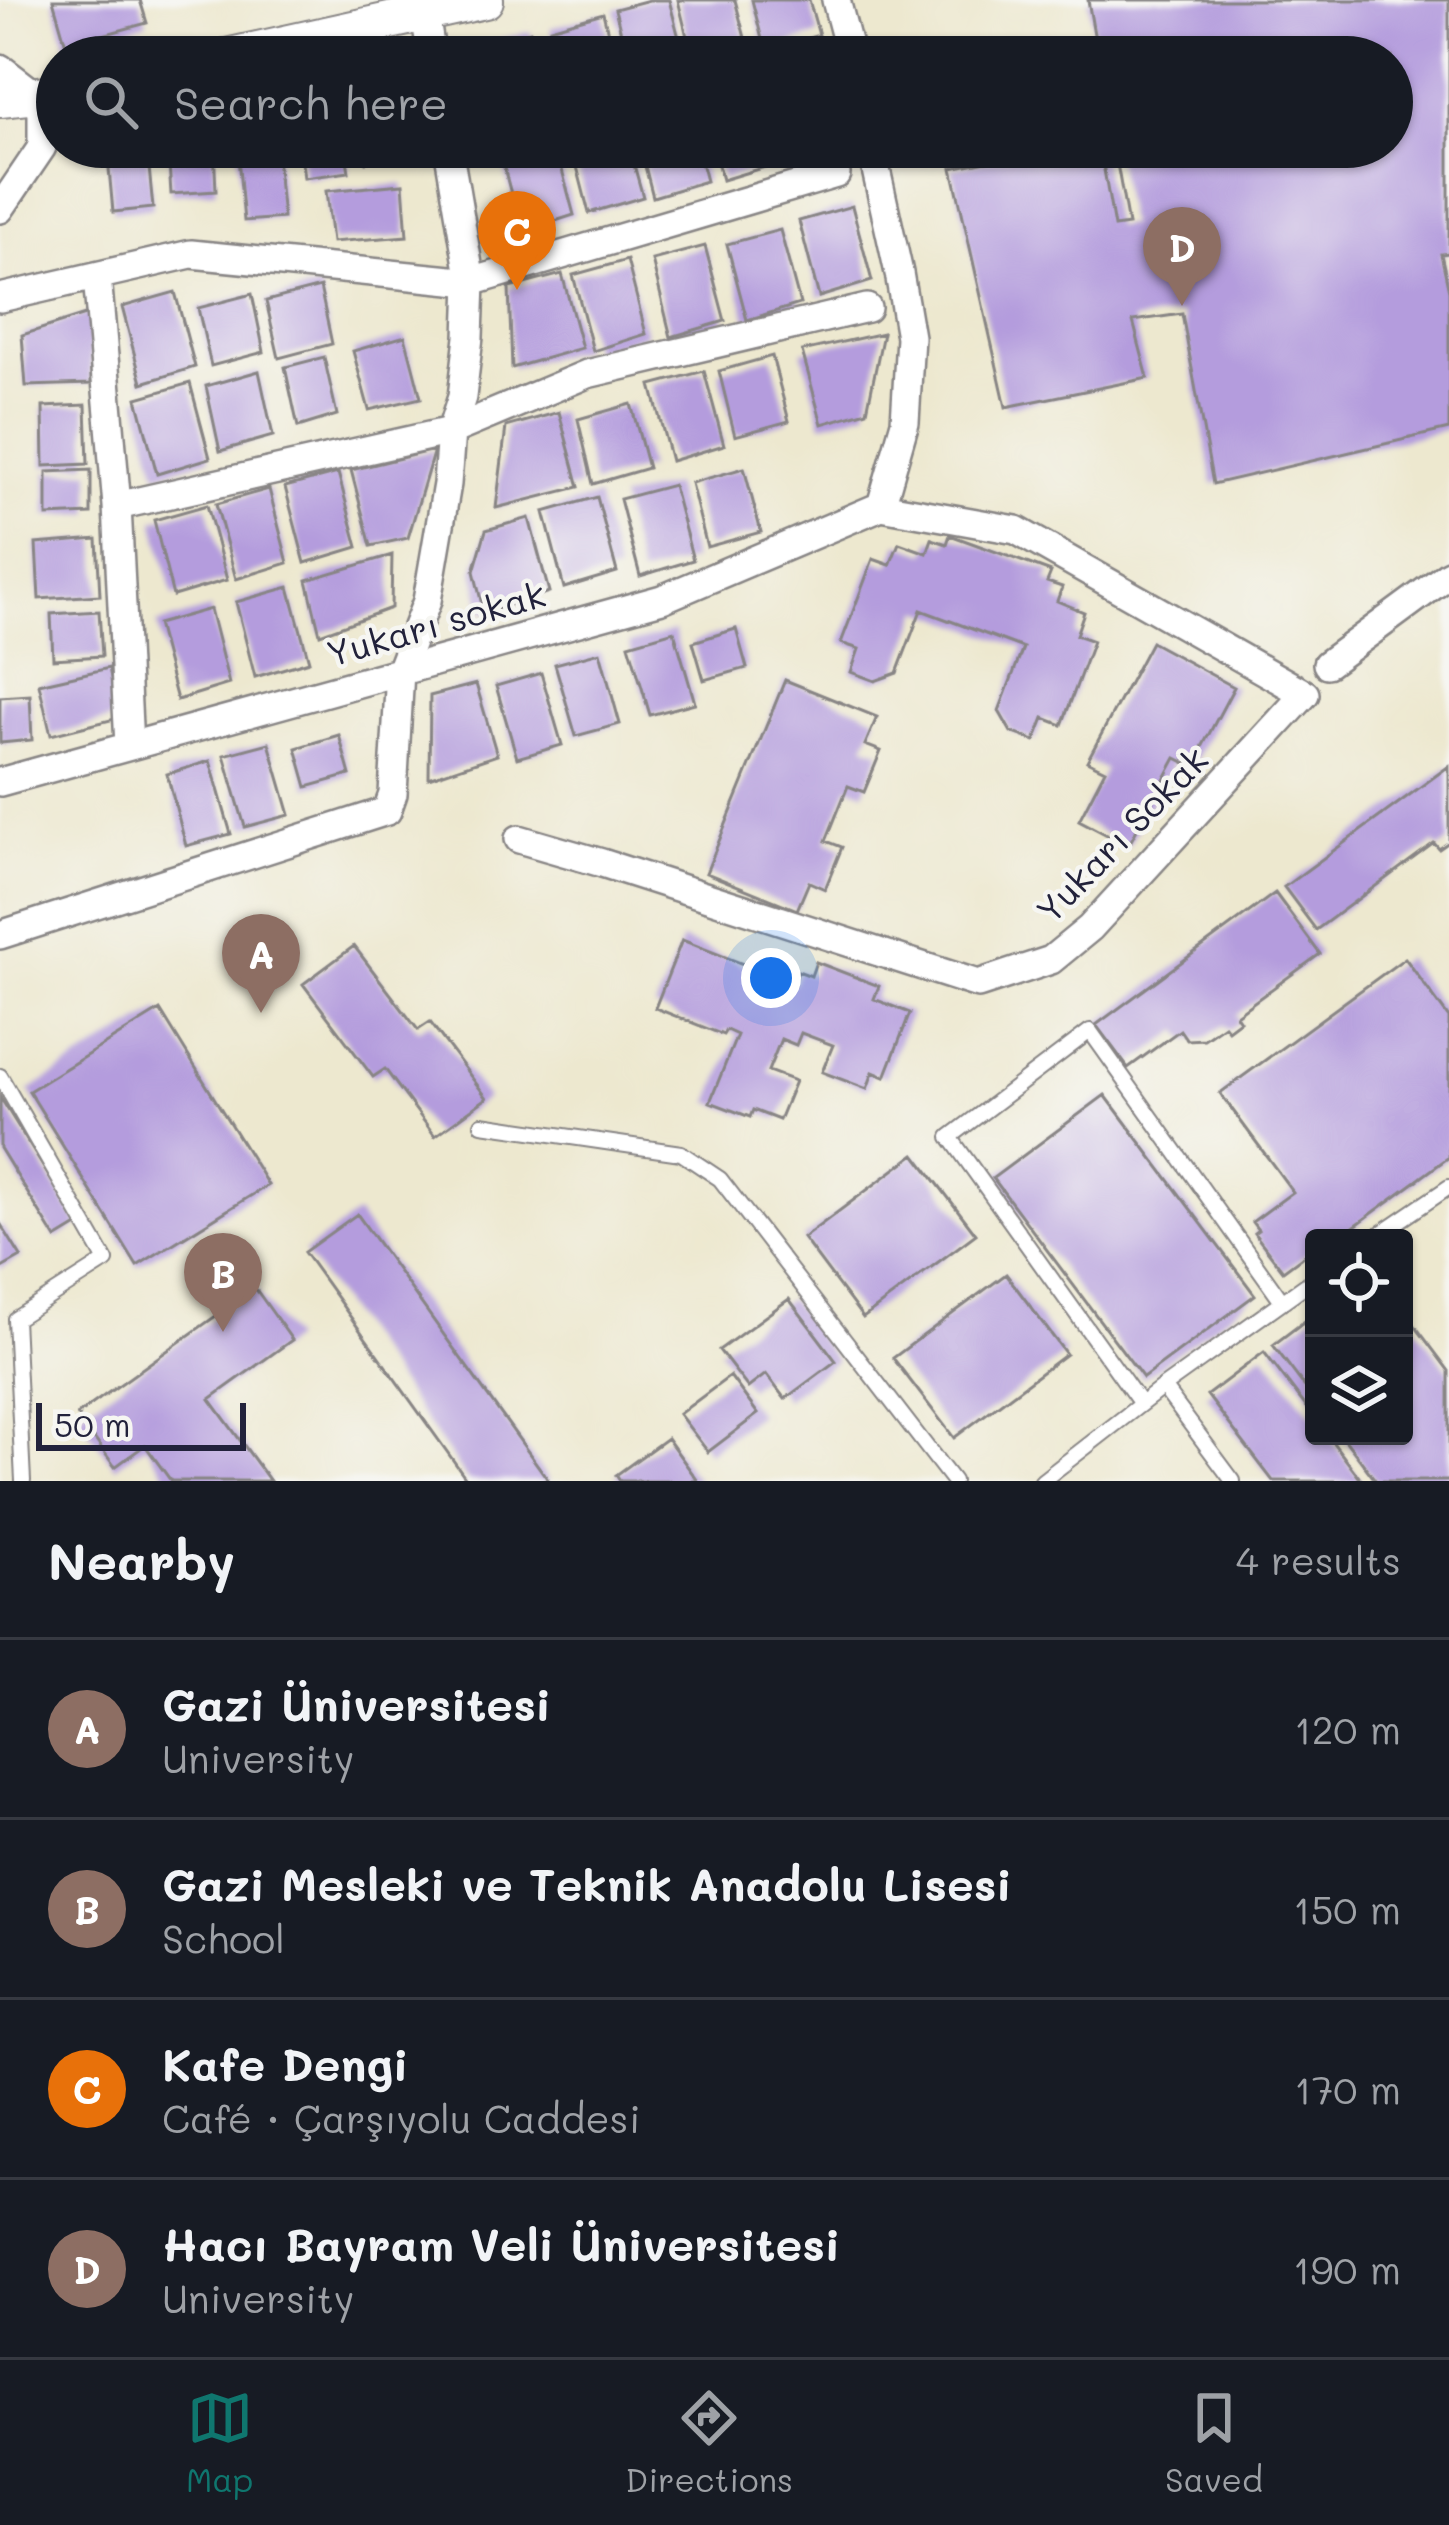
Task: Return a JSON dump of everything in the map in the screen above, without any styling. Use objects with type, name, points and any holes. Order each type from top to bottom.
[{"type":"main road","points":[[326,36],[484,0]]},
{"type":"main road","points":[[0,99],[36,96]]},
{"type":"street","points":[[836,0],[845,36]]},
{"type":"street","points":[[425,15],[428,36]]},
{"type":"street","points":[[0,68],[36,89]]},
{"type":"street","points":[[0,209],[36,156]]},
{"type":"street","points":[[0,935],[387,811],[393,794],[400,671],[428,601],[451,431],[462,397],[471,282],[452,168]]},
{"type":"street","points":[[876,168],[910,338],[904,422],[881,506]]},
{"type":"street","points":[[0,298],[191,254],[471,282],[836,174]]},
{"type":"street","points":[[97,276],[117,506],[129,746]]},
{"type":"street","points":[[117,506],[451,431],[587,374],[867,308]]},
{"type":"street","name":"Yukarı sokak","points":[[0,782],[662,598],[881,506]]},
{"type":"street","name":"Yukarı Sokak","points":[[519,839],[978,983],[1051,960],[1090,928],[1305,694],[1016,530],[881,506]]},
{"type":"street","points":[[1327,664],[1449,574]]},
{"type":"lane","points":[[1141,1404],[950,1137],[1090,1031],[1282,1301]]},
{"type":"lane","points":[[0,1076],[106,1261],[15,1319],[23,1481]]},
{"type":"lane","points":[[482,1124],[681,1153],[720,1179],[953,1481]]},
{"type":"lane","points":[[1387,1229],[1449,1186]]},
{"type":"lane","points":[[1042,1481],[1305,1285]]},
{"type":"lane","points":[[1163,1387],[1234,1481]]},
{"type":"building","points":[[53,0],[140,0],[147,23],[99,36],[63,36]]},
{"type":"building","points":[[669,0],[678,36],[622,36],[615,9]]},
{"type":"building","points":[[678,0],[735,0],[745,36],[687,36]]},
{"type":"building","points":[[752,0],[809,0],[819,35],[761,36]]},
{"type":"building","points":[[1088,0],[1449,0],[1449,253],[1441,254],[1449,291],[1449,429],[1213,484],[1182,314],[1133,321],[1148,378],[1006,407],[952,168],[1104,168],[1114,227],[1128,225],[1118,168],[1413,168],[1413,36],[1094,36]]},
{"type":"building","points":[[603,13],[609,36],[552,36],[550,28]]},
{"type":"building","points":[[109,168],[149,168],[153,208],[113,212]]},
{"type":"building","points":[[169,168],[215,168],[216,191],[171,194]]},
{"type":"building","points":[[239,168],[278,168],[283,218],[244,221]]},
{"type":"building","points":[[303,168],[348,168],[349,172],[304,178]]},
{"type":"building","points":[[504,168],[562,168],[574,215],[521,232]]},
{"type":"building","points":[[577,168],[635,168],[643,197],[589,213]]},
{"type":"building","points":[[645,168],[703,168],[706,181],[653,197]]},
{"type":"building","points":[[719,168],[762,168],[722,180]]},
{"type":"building","points":[[403,184],[407,236],[332,242],[326,191]]},
{"type":"building","points":[[852,206],[872,281],[819,297],[799,221]]},
{"type":"building","points":[[780,230],[800,304],[747,320],[727,244]]},
{"type":"building","points":[[705,246],[725,321],[671,337],[652,260]]},
{"type":"building","points":[[627,260],[646,334],[593,351],[573,275]]},
{"type":"building","points":[[562,274],[582,348],[512,368],[509,288]]},
{"type":"building","points":[[320,287],[332,344],[279,358],[266,301]]},
{"type":"building","points":[[175,292],[195,367],[142,383],[122,307]]},
{"type":"building","points":[[252,294],[264,352],[211,366],[198,308]]},
{"type":"building","points":[[91,313],[91,384],[26,386],[22,335]]},
{"type":"building","points":[[883,333],[867,411],[822,424],[802,351]]},
{"type":"building","points":[[405,336],[421,398],[369,410],[353,351]]},
{"type":"building","points":[[772,356],[789,421],[735,436],[719,371]]},
{"type":"building","points":[[324,357],[337,415],[298,427],[285,367]]},
{"type":"building","points":[[259,371],[273,436],[220,451],[206,386]]},
{"type":"building","points":[[704,371],[724,445],[671,461],[651,385]]},
{"type":"building","points":[[190,383],[210,458],[157,474],[137,398]]},
{"type":"building","points":[[631,404],[648,468],[593,484],[578,419]]},
{"type":"building","points":[[86,405],[88,464],[44,466],[43,407]]},
{"type":"building","points":[[559,412],[579,487],[496,508],[506,427]]},
{"type":"building","points":[[434,450],[408,538],[371,546],[351,470]]},
{"type":"building","points":[[744,468],[761,532],[707,547],[691,483]]},
{"type":"building","points":[[91,470],[91,514],[47,516],[47,472]]},
{"type":"building","points":[[338,473],[358,547],[305,563],[285,487]]},
{"type":"building","points":[[673,485],[693,560],[640,576],[620,499]]},
{"type":"building","points":[[269,489],[288,563],[236,579],[216,504]]},
{"type":"building","points":[[597,497],[617,572],[564,588],[544,512]]},
{"type":"building","points":[[207,505],[227,580],[173,596],[154,520]]},
{"type":"building","points":[[529,518],[549,592],[484,613],[474,571],[486,530]]},
{"type":"building","points":[[950,535],[1051,572],[1047,582],[1062,587],[1057,601],[1084,612],[1076,635],[1093,641],[1062,725],[1044,718],[1035,741],[1011,732],[999,711],[1023,648],[921,610],[897,673],[875,681],[851,672],[859,649],[841,643],[873,559],[890,565],[899,543],[927,553],[932,539],[947,544]]},
{"type":"building","points":[[97,539],[100,595],[39,599],[36,544]]},
{"type":"building","points":[[392,555],[391,608],[320,634],[307,580]]},
{"type":"building","points":[[289,587],[309,661],[255,677],[236,602]]},
{"type":"building","points":[[210,609],[229,684],[177,700],[157,624]]},
{"type":"building","points":[[99,611],[102,656],[53,659],[51,614]]},
{"type":"building","points":[[736,629],[747,668],[704,680],[693,642]]},
{"type":"building","points":[[674,631],[695,703],[650,715],[629,644]]},
{"type":"building","points":[[1151,642],[1234,687],[1192,766],[1176,758],[1128,846],[1079,820],[1105,770],[1087,761]]},
{"type":"building","points":[[600,652],[620,724],[576,736],[555,664]]},
{"type":"building","points":[[109,668],[119,718],[51,735],[39,684]]},
{"type":"building","points":[[541,673],[562,745],[517,758],[496,686]]},
{"type":"building","points":[[785,680],[877,717],[865,745],[881,751],[864,792],[848,786],[826,841],[842,847],[825,889],[809,882],[797,910],[706,873]]},
{"type":"building","points":[[476,684],[497,755],[429,778],[430,696]]},
{"type":"building","points":[[30,695],[32,740],[0,743],[0,697]]},
{"type":"building","points":[[339,735],[350,775],[307,787],[296,748]]},
{"type":"building","points":[[269,743],[290,815],[245,827],[224,755]]},
{"type":"building","points":[[210,761],[231,834],[186,846],[167,774]]},
{"type":"building","points":[[1449,766],[1449,842],[1439,849],[1434,843],[1316,930],[1284,887]]},
{"type":"building","points":[[1275,893],[1320,954],[1236,1015],[1240,1021],[1228,1030],[1224,1025],[1204,1039],[1187,1040],[1180,1030],[1128,1068],[1096,1025]]},
{"type":"building","points":[[682,940],[794,984],[798,971],[811,976],[816,962],[879,986],[874,999],[910,1013],[885,1077],[873,1072],[867,1089],[822,1072],[833,1045],[801,1033],[796,1045],[781,1039],[768,1071],[795,1081],[779,1120],[753,1110],[750,1117],[710,1102],[737,1035],[726,1030],[723,1035],[655,1008]]},
{"type":"building","points":[[354,946],[418,1030],[430,1022],[487,1098],[435,1136],[385,1069],[373,1077],[303,984]]},
{"type":"building","points":[[1405,958],[1449,1018],[1449,1157],[1351,1229],[1305,1229],[1305,1255],[1283,1271],[1254,1233],[1258,1230],[1252,1222],[1293,1192],[1220,1093]]},
{"type":"building","points":[[160,1010],[268,1185],[137,1266],[29,1091]]},
{"type":"building","points":[[1105,1095],[1255,1295],[1143,1378],[993,1178]]},
{"type":"building","points":[[0,1097],[79,1225],[56,1239],[0,1148]]},
{"type":"building","points":[[915,1154],[976,1234],[863,1318],[803,1238]]},
{"type":"building","points":[[357,1214],[549,1481],[468,1481],[304,1252]]},
{"type":"building","points":[[0,1223],[21,1257],[0,1269]]},
{"type":"building","points":[[1006,1274],[1066,1354],[954,1438],[893,1358]]},
{"type":"building","points":[[255,1288],[292,1340],[210,1399],[270,1481],[171,1481],[145,1445],[115,1467],[77,1415]]},
{"type":"building","points":[[789,1299],[836,1361],[785,1399],[766,1374],[748,1388],[719,1350]]},
{"type":"building","points":[[1305,1321],[1305,1387],[1273,1345]]},
{"type":"building","points":[[1413,1323],[1449,1371],[1449,1481],[1376,1481],[1349,1445],[1413,1445]]},
{"type":"building","points":[[1264,1352],[1305,1405],[1305,1445],[1335,1445],[1362,1481],[1273,1481],[1207,1395]]},
{"type":"building","points":[[730,1376],[758,1414],[708,1452],[679,1414]]},
{"type":"building","points":[[667,1438],[698,1481],[620,1481],[616,1475]]},
{"type":"place","name":"Kafe Dengi","points":[[517,290]]},
{"type":"place","name":"Hacı Bayram Veli Üniversitesi","points":[[1182,306]]},
{"type":"place","name":"Gazi Üniversitesi","points":[[261,1013]]},
{"type":"place","name":"Gazi Mesleki ve Teknik Anadolu Lisesi","points":[[223,1332]]}]
